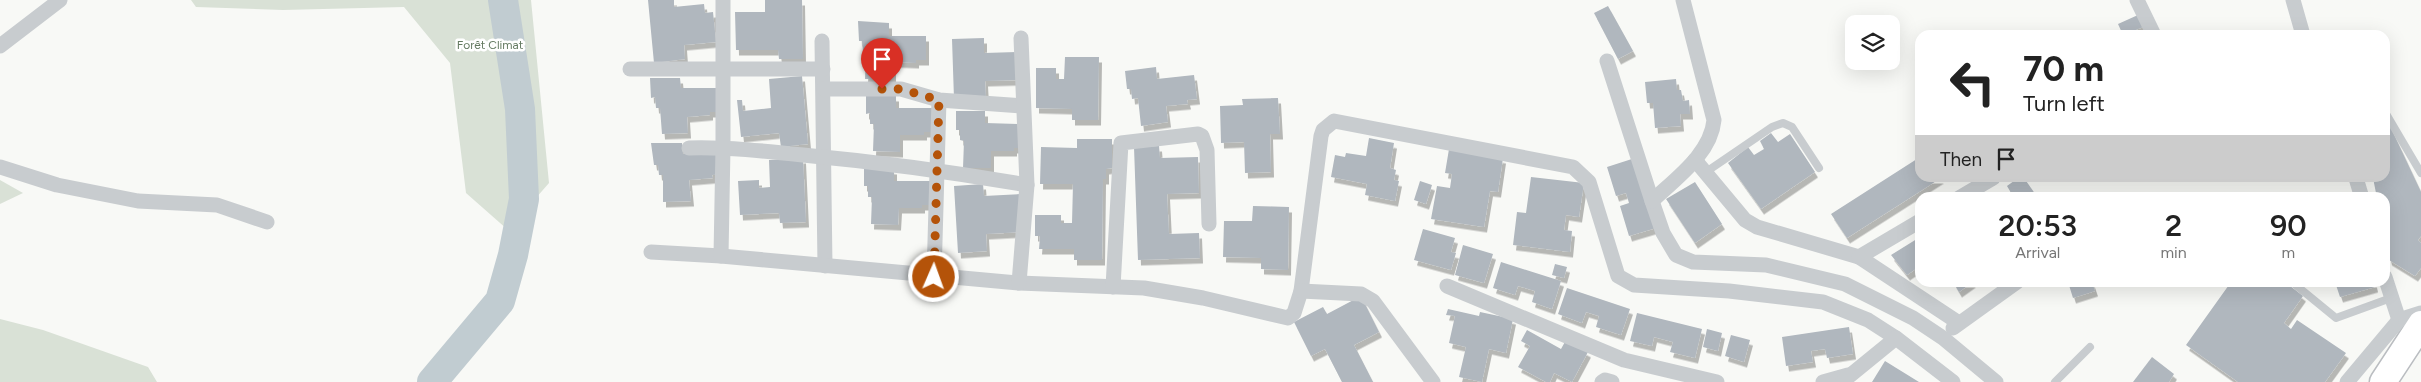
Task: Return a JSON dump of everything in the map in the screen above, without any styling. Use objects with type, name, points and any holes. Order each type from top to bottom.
[{"type":"highway","points":[[2383,382],[2410,322]]},
{"type":"street","points":[[0,46],[60,0]]},
{"type":"street","points":[[721,256],[723,147],[722,0]]},
{"type":"street","points":[[1652,201],[1695,160],[1713,131],[1714,120],[1683,0]]},
{"type":"street","points":[[2137,0],[2152,30]]},
{"type":"street","points":[[2293,0],[2302,30]]},
{"type":"street","points":[[1019,283],[1027,186],[1021,38]]},
{"type":"street","points":[[822,41],[825,266]]},
{"type":"street","points":[[1607,61],[1663,233],[1676,255],[1693,262],[1766,265],[1845,284],[1913,318],[1943,338],[1996,382]]},
{"type":"street","points":[[630,69],[823,69]]},
{"type":"street","points":[[824,89],[901,89],[939,100],[1023,106]]},
{"type":"street","points":[[934,277],[939,100]]},
{"type":"street","points":[[651,252],[721,256],[934,277],[1019,283],[1144,288],[1204,298],[1288,318],[1294,313],[1301,291],[1321,136],[1323,130],[1334,121],[1573,167],[1589,182],[1618,276],[1625,282],[1634,285],[1754,293],[1823,302],[1868,320],[1896,338],[1953,382]]},
{"type":"street","points":[[1113,287],[1121,143],[1198,134],[1202,136],[1207,150],[1209,224]]},
{"type":"street","points":[[689,148],[723,147],[825,157],[938,170],[1027,186]]},
{"type":"street","points":[[1695,160],[1745,220],[1757,227],[1859,257],[1959,323]]},
{"type":"street","points":[[0,167],[57,185],[138,201],[217,205],[267,222]]},
{"type":"street","points":[[1969,192],[1986,182]]},
{"type":"street","points":[[1859,257],[1915,223]]},
{"type":"street","points":[[1447,286],[1624,360],[1717,382]]},
{"type":"street","points":[[1943,338],[1959,323],[2010,287]]},
{"type":"street","points":[[2388,287],[2391,298],[2410,322]]},
{"type":"street","points":[[1301,291],[1361,294],[1373,301],[1432,382]]},
{"type":"street","points":[[2347,382],[2421,313]]},
{"type":"street","points":[[1823,382],[1845,379],[1896,338]]},
{"type":"street","points":[[1602,382],[1605,380],[1612,382]]},
{"type":"lane","points":[[2390,120],[2421,172]]},
{"type":"lane","points":[[1706,172],[1772,128],[1783,123],[1792,127],[1819,168]]},
{"type":"lane","points":[[2298,287],[2336,318],[2391,298]]},
{"type":"lane","points":[[2055,382],[2090,347]]},
{"type":"green space","name":"Forêt Climat","points":[[191,0],[531,0],[549,183],[508,230],[466,193],[450,63],[404,7],[283,10],[196,7]]},
{"type":"green space","points":[[0,180],[23,193],[0,204]]},
{"type":"green space","points":[[0,319],[43,330],[148,367],[157,382],[0,382]]},
{"type":"building","points":[[648,0],[674,0],[674,7],[704,4],[705,13],[713,12],[716,42],[684,45],[685,59],[654,63]]},
{"type":"building","points":[[765,0],[802,0],[803,59],[779,59],[778,50],[736,50],[735,12],[765,12]]},
{"type":"building","points":[[1608,6],[1633,51],[1618,59],[1594,13]]},
{"type":"building","points":[[2138,15],[2143,27],[2136,30],[2121,30],[2118,24]]},
{"type":"building","points":[[858,21],[889,23],[889,36],[926,36],[926,60],[916,60],[916,63],[893,62],[893,79],[865,79],[866,51],[863,51],[862,41],[859,41]]},
{"type":"building","points":[[984,38],[984,53],[1017,52],[1018,80],[985,81],[986,98],[954,99],[952,39]]},
{"type":"building","points":[[1065,57],[1099,57],[1098,120],[1072,120],[1072,109],[1036,108],[1036,68],[1056,68],[1056,79],[1064,79]]},
{"type":"building","points":[[1156,67],[1157,79],[1194,75],[1197,99],[1187,100],[1188,104],[1166,106],[1168,122],[1141,126],[1138,98],[1132,99],[1131,89],[1127,89],[1125,71]]},
{"type":"building","points":[[802,76],[808,144],[781,147],[779,133],[741,137],[737,100],[742,100],[743,111],[771,108],[769,79]]},
{"type":"building","points":[[650,78],[680,78],[681,88],[718,88],[720,112],[687,117],[688,133],[662,134],[660,108],[656,108],[655,97],[651,98]]},
{"type":"building","points":[[1676,79],[1677,90],[1681,90],[1683,101],[1689,100],[1690,114],[1680,114],[1681,126],[1655,128],[1653,103],[1647,103],[1645,82]]},
{"type":"building","points":[[866,94],[896,96],[896,108],[933,108],[933,132],[924,132],[924,135],[900,135],[900,152],[873,151],[874,124],[870,124],[870,113],[866,114]]},
{"type":"building","points":[[1278,98],[1280,134],[1270,134],[1271,172],[1245,173],[1244,142],[1221,143],[1220,106],[1243,105],[1242,99]]},
{"type":"building","points":[[956,111],[985,111],[985,123],[1022,124],[1022,148],[1014,148],[1014,151],[991,151],[991,168],[963,168],[964,141],[960,140],[960,130],[956,130]]},
{"type":"building","points":[[2390,126],[2421,192],[2421,236],[2418,240],[2421,243],[2421,268],[2415,276],[2390,261],[2390,192],[2376,192],[2374,182],[2390,182]]},
{"type":"building","points":[[1771,133],[1778,142],[1790,134],[1815,172],[1761,209],[1728,163],[1748,147],[1754,155],[1764,149],[1760,141]]},
{"type":"building","points":[[1369,138],[1394,143],[1390,168],[1396,170],[1394,180],[1399,181],[1395,201],[1365,195],[1367,184],[1331,177],[1335,155],[1345,157],[1346,153],[1366,156]]},
{"type":"building","points":[[1077,139],[1112,139],[1112,168],[1106,169],[1106,179],[1103,179],[1102,260],[1074,260],[1074,249],[1039,249],[1040,236],[1035,236],[1035,215],[1061,215],[1061,223],[1072,223],[1073,184],[1040,184],[1041,147],[1077,148]]},
{"type":"building","points":[[651,143],[682,143],[683,154],[720,150],[722,174],[712,175],[713,178],[689,180],[691,201],[663,202],[663,175],[659,175],[658,165],[654,165]]},
{"type":"building","points":[[1159,146],[1160,158],[1198,157],[1199,193],[1167,194],[1169,234],[1199,233],[1200,258],[1138,260],[1134,147]]},
{"type":"building","points":[[1449,149],[1503,158],[1498,192],[1490,191],[1484,227],[1431,219],[1437,186],[1450,188],[1452,174],[1445,173]]},
{"type":"building","points":[[803,158],[806,222],[780,223],[779,213],[740,215],[738,181],[759,180],[759,188],[770,187],[769,160]]},
{"type":"building","points":[[1635,158],[1656,228],[1629,236],[1620,206],[1629,203],[1626,193],[1616,196],[1607,167]]},
{"type":"building","points":[[1915,160],[1915,182],[1935,182],[1919,192],[1915,192],[1915,195],[1847,238],[1831,214]]},
{"type":"building","points":[[864,166],[894,169],[894,181],[931,181],[931,205],[922,205],[922,208],[899,208],[898,225],[871,224],[872,197],[868,197],[868,186],[864,186]]},
{"type":"building","points":[[1531,177],[1584,183],[1579,217],[1566,215],[1564,230],[1572,231],[1570,252],[1513,245],[1517,212],[1526,213]]},
{"type":"building","points":[[1420,181],[1432,185],[1426,204],[1414,200]]},
{"type":"building","points":[[1695,182],[1722,224],[1695,243],[1666,199]]},
{"type":"building","points":[[2012,182],[2027,182],[2034,192],[2010,192],[2007,186]]},
{"type":"building","points":[[983,184],[984,196],[1021,194],[1023,232],[986,234],[987,251],[958,253],[954,186]]},
{"type":"building","points":[[1253,206],[1289,207],[1288,270],[1261,269],[1261,258],[1223,257],[1224,221],[1252,221]]},
{"type":"building","points":[[1423,229],[1455,238],[1451,252],[1456,253],[1451,270],[1414,260]]},
{"type":"building","points":[[1915,240],[1915,269],[1907,275],[1891,255]]},
{"type":"building","points":[[1463,245],[1493,254],[1484,283],[1455,275]]},
{"type":"building","points":[[1501,262],[1561,281],[1552,309],[1532,302],[1535,291],[1518,286],[1515,295],[1493,288]]},
{"type":"building","points":[[1555,264],[1567,267],[1564,278],[1552,275]]},
{"type":"building","points":[[1956,287],[1966,287],[1959,292]]},
{"type":"building","points":[[2070,287],[2094,287],[2095,291],[2073,298]]},
{"type":"building","points":[[2227,287],[2291,287],[2303,296],[2284,323],[2291,329],[2297,320],[2346,353],[2325,382],[2238,382],[2186,345]]},
{"type":"building","points":[[2337,287],[2375,287],[2340,297]]},
{"type":"building","points":[[1567,288],[1630,309],[1621,335],[1596,327],[1599,316],[1586,312],[1582,323],[1558,314]]},
{"type":"building","points":[[1361,296],[1379,332],[1354,345],[1373,382],[1342,382],[1325,349],[1311,356],[1294,322],[1323,307],[1327,314]]},
{"type":"building","points":[[1448,309],[1479,316],[1480,312],[1513,319],[1506,353],[1489,349],[1482,382],[1459,377],[1466,347],[1449,343],[1455,316],[1446,315]]},
{"type":"building","points":[[1637,313],[1702,329],[1695,358],[1670,352],[1673,342],[1654,337],[1652,346],[1630,341]]},
{"type":"building","points":[[1849,327],[1853,354],[1827,358],[1825,349],[1811,351],[1813,362],[1786,366],[1782,337]]},
{"type":"building","points":[[1707,329],[1722,333],[1718,351],[1703,347]]},
{"type":"building","points":[[1527,330],[1561,349],[1566,340],[1588,352],[1572,382],[1554,373],[1550,382],[1546,382],[1518,367],[1530,346],[1521,341]]},
{"type":"building","points":[[1731,335],[1750,340],[1744,362],[1725,356]]},
{"type":"building","points":[[2152,357],[2174,374],[2169,382],[2133,382]]},
{"type":"building","points":[[1885,361],[1919,382],[1872,382]]},
{"type":"waterway","points":[[432,382],[500,301],[513,255],[524,199],[520,109],[503,0]]},
{"type":"route","points":[[882,89],[901,89],[939,100],[934,277]]}]
